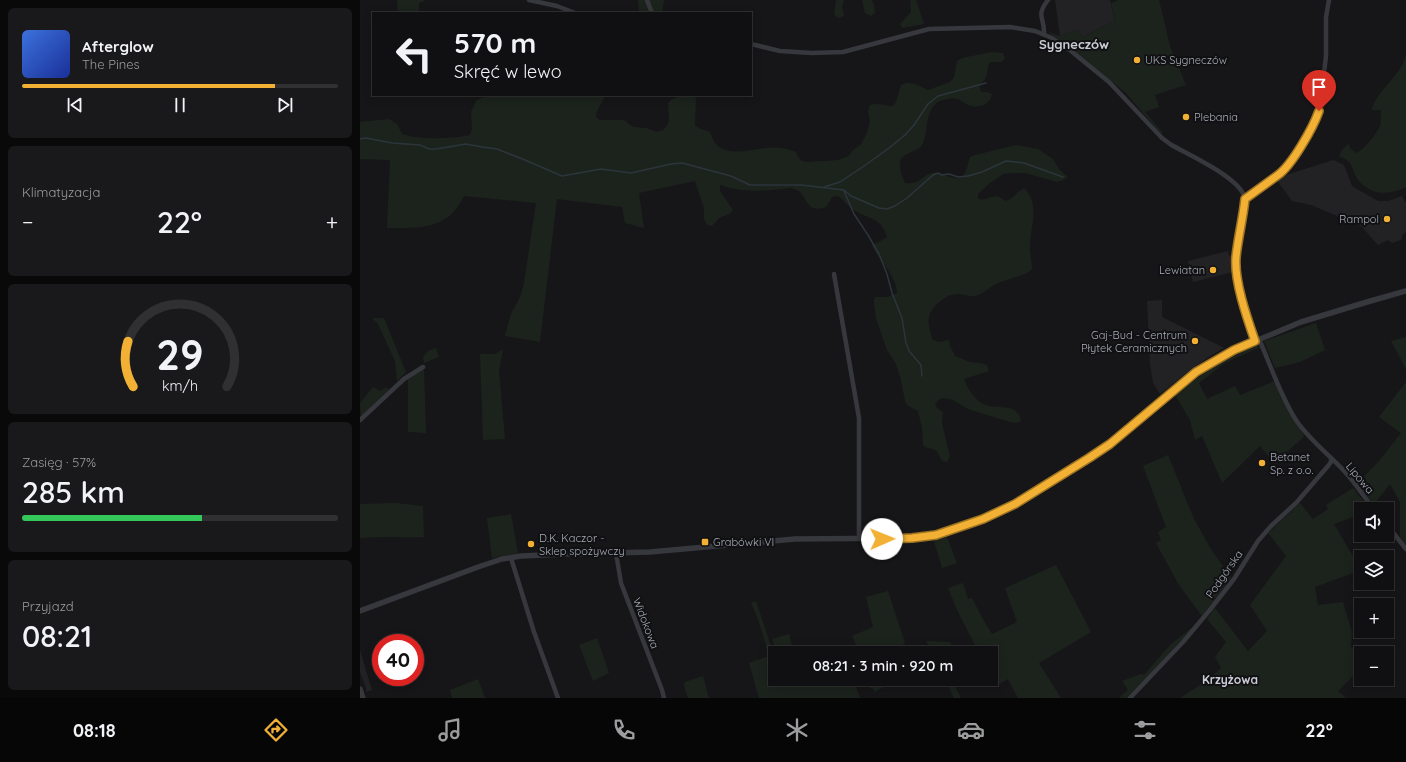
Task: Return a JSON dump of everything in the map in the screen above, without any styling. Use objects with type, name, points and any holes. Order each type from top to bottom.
[{"type":"street","points":[[529,0],[557,6],[572,12]]},
{"type":"street","points":[[647,0],[652,12]]},
{"type":"street","points":[[1044,34],[1040,13],[1048,0]]},
{"type":"street","points":[[752,44],[780,51],[812,53],[843,52],[929,29],[1010,27],[1044,34],[1071,51],[1109,82],[1151,128],[1168,143],[1235,182],[1243,192],[1245,199],[1287,167],[1316,121],[1321,98],[1326,56],[1326,17],[1329,0]]},
{"type":"street","name":"Lipowa","points":[[1245,199],[1237,248],[1236,272],[1245,307],[1257,340],[1284,399],[1296,420],[1331,460],[1346,473],[1369,502]]},
{"type":"street","points":[[834,274],[859,418],[859,539]]},
{"type":"street","points":[[360,611],[478,567],[511,558],[566,554],[650,552],[795,539],[912,538],[936,535],[983,519],[1009,507],[1033,493],[1110,444],[1196,372],[1234,350],[1319,316],[1406,291]]},
{"type":"street","points":[[360,420],[404,379],[423,367]]},
{"type":"street","name":"Podgórska","points":[[1130,698],[1192,632],[1234,579],[1258,541],[1271,526],[1296,503],[1328,466],[1331,460]]},
{"type":"street","points":[[1394,534],[1406,549]]},
{"type":"street","name":"Widokowa","points":[[616,553],[621,583],[664,698]]},
{"type":"street","points":[[511,558],[534,632],[558,698]]},
{"type":"street","points":[[360,689],[363,698]]},
{"type":"shaded area","points":[[397,0],[426,0],[419,3],[419,12],[398,12]]},
{"type":"shaded area","points":[[638,0],[664,0],[662,12],[639,12]]},
{"type":"shaded area","points":[[836,0],[844,0],[842,6],[844,16],[838,18],[834,14]]},
{"type":"shaded area","points":[[862,0],[872,0],[875,13],[871,16],[865,13]]},
{"type":"shaded area","points":[[910,0],[916,0],[924,24],[902,28],[900,24],[911,12]]},
{"type":"shaded area","points":[[1055,0],[1110,0],[1115,21],[1082,37],[1078,29],[1060,36]]},
{"type":"shaded area","name":"UKS Sygneczów","points":[[1119,0],[1159,0],[1170,46],[1186,85],[1155,95],[1159,107],[1145,112],[1163,133],[1155,127],[1126,93],[1073,50],[1048,32],[1060,36],[1078,29],[1082,37],[1085,36],[1115,21],[1111,3]]},
{"type":"shaded area","points":[[991,52],[1003,53],[1005,58],[1001,62],[990,62],[986,78],[979,86],[981,92],[992,94],[989,101],[976,107],[968,105],[960,100],[950,98],[936,103],[932,108],[923,143],[918,149],[904,156],[900,162],[901,173],[905,183],[916,182],[934,172],[952,178],[961,178],[966,171],[970,157],[1016,145],[1038,149],[1053,159],[1059,169],[1068,177],[1057,182],[1025,173],[1003,174],[978,194],[978,199],[986,199],[997,196],[1005,201],[1011,199],[1024,188],[1029,194],[1033,207],[1030,247],[1032,269],[1021,275],[995,284],[977,295],[968,296],[954,294],[945,298],[936,305],[930,313],[929,325],[932,339],[938,342],[949,340],[955,356],[970,362],[987,365],[989,371],[964,379],[975,398],[986,405],[1016,411],[1021,421],[1016,423],[1010,422],[968,409],[953,400],[943,398],[938,400],[935,405],[943,412],[942,423],[950,457],[947,462],[942,461],[935,450],[927,448],[923,445],[922,427],[918,411],[908,406],[905,401],[896,364],[887,350],[876,319],[874,302],[875,297],[887,297],[897,293],[894,280],[872,245],[887,237],[878,222],[849,207],[837,196],[832,197],[826,207],[818,209],[809,205],[801,193],[791,188],[746,190],[729,188],[720,185],[720,191],[733,210],[729,214],[719,218],[712,226],[707,225],[704,219],[704,208],[695,181],[639,193],[644,228],[625,223],[622,207],[557,199],[540,342],[505,336],[511,314],[520,297],[524,283],[536,203],[464,196],[449,217],[441,221],[415,228],[387,228],[390,160],[360,159],[360,122],[389,119],[397,124],[402,134],[409,136],[436,138],[470,135],[472,129],[471,112],[476,101],[487,96],[605,96],[596,114],[596,117],[600,120],[624,120],[633,127],[646,128],[657,132],[663,130],[667,126],[669,120],[668,103],[677,97],[692,96],[696,98],[695,126],[710,132],[715,143],[720,148],[739,152],[777,148],[796,152],[802,161],[838,160],[849,156],[852,151],[861,144],[867,133],[870,122],[868,111],[870,105],[879,104],[893,106],[896,102],[901,85],[908,83],[915,84],[928,90],[950,82],[954,77],[957,61],[962,58]]},
{"type":"shaded area","points":[[1406,55],[1406,187],[1388,193],[1376,192],[1365,187],[1357,178],[1348,161],[1339,157],[1342,150],[1348,144],[1351,149],[1357,153],[1360,151],[1367,145],[1378,130],[1381,124],[1381,110],[1372,110],[1372,108],[1380,94],[1400,69]]},
{"type":"shaded area","points":[[1333,160],[1344,165],[1352,186],[1378,201],[1388,201],[1402,196],[1406,203],[1406,232],[1403,234],[1401,240],[1392,243],[1388,240],[1378,245],[1361,226],[1311,205],[1292,201],[1276,179]]},
{"type":"shaded area","points":[[1228,251],[1229,256],[1233,255],[1233,272],[1193,282],[1188,261]]},
{"type":"shaded area","points":[[1162,300],[1162,317],[1224,348],[1207,358],[1160,394],[1153,383],[1150,364],[1147,301]]},
{"type":"shaded area","points":[[372,318],[384,318],[406,372],[397,381],[395,361],[378,324]]},
{"type":"shaded area","points":[[1316,323],[1325,350],[1300,362],[1275,368],[1264,341]]},
{"type":"shaded area","points":[[1406,337],[1406,369],[1391,341]]},
{"type":"shaded area","points":[[1256,345],[1260,347],[1225,363],[1199,383],[1207,399],[1235,386],[1240,395],[1275,381],[1304,437],[1274,463],[1260,446],[1222,483],[1202,436],[1195,440],[1190,420],[1175,395],[1214,367]]},
{"type":"shaded area","points":[[436,348],[439,357],[424,363],[423,357],[428,351]]},
{"type":"shaded area","points":[[503,349],[499,371],[505,439],[483,440],[480,354],[495,354]]},
{"type":"shaded area","points":[[424,369],[426,433],[408,432],[408,379]]},
{"type":"shaded area","points":[[1406,382],[1406,545],[1400,537],[1400,502],[1390,484],[1376,502],[1372,502],[1357,484],[1379,461],[1401,433],[1379,417]]},
{"type":"shaded area","points":[[373,387],[380,391],[386,387],[389,389],[361,417],[360,403]]},
{"type":"shaded area","points":[[1168,455],[1194,519],[1211,549],[1231,578],[1202,616],[1179,585],[1156,543],[1161,540],[1158,532],[1166,527],[1143,466]]},
{"type":"shaded area","points":[[1353,488],[1364,502],[1354,502],[1354,517],[1334,524],[1354,558],[1354,573],[1315,587],[1318,605],[1343,602],[1352,632],[1351,647],[1354,650],[1354,675],[1338,691],[1346,698],[1180,698],[1208,680],[1221,668],[1215,657],[1226,642],[1207,619],[1215,608],[1248,651],[1267,631],[1250,605],[1286,556],[1268,533],[1300,503],[1313,519],[1328,509],[1326,505]]},
{"type":"shaded area","points":[[395,503],[423,506],[424,537],[360,538],[360,504]]},
{"type":"shaded area","points":[[511,514],[518,553],[492,558],[487,518]]},
{"type":"shaded area","points":[[947,537],[957,563],[942,568],[934,541]]},
{"type":"shaded area","points":[[1056,565],[1091,632],[1039,663],[1061,698],[1018,698],[1008,679],[998,685],[998,646],[975,646],[957,610],[948,588],[963,583],[968,599],[972,598],[992,634],[1017,622],[1005,588]]},
{"type":"shaded area","points":[[888,591],[905,643],[901,646],[857,646],[852,636],[873,627],[866,597]]},
{"type":"shaded area","points":[[756,601],[771,646],[768,646],[768,653],[758,619],[751,603]]},
{"type":"shaded area","points":[[1194,626],[1134,692],[1127,698],[1119,698],[1128,690],[1122,681],[1141,674],[1144,675],[1170,645]]},
{"type":"shaded area","points":[[789,634],[792,646],[774,646],[772,639]]},
{"type":"shaded area","points":[[597,638],[609,673],[593,681],[579,645]]},
{"type":"shaded area","points":[[926,641],[950,642],[952,646],[928,646]]},
{"type":"shaded area","points":[[360,650],[372,690],[366,692],[360,672]]},
{"type":"shaded area","points":[[768,656],[768,686],[856,686],[860,698],[759,698],[749,663]]},
{"type":"shaded area","points":[[703,676],[709,698],[688,698],[684,685],[685,682]]},
{"type":"shaded area","points":[[478,679],[485,698],[452,698],[450,690]]},
{"type":"shaded area","points":[[869,686],[886,686],[875,692],[872,688]]},
{"type":"shaded area","points":[[948,686],[955,686],[961,698],[954,698]]},
{"type":"waterway","points":[[824,187],[840,182],[889,148],[905,135],[914,125],[928,104],[938,96],[986,83]]},
{"type":"waterway","points":[[360,139],[366,138],[392,143],[420,145],[429,149],[466,144],[497,149],[562,176],[601,169],[631,173],[682,163],[731,176],[750,185],[801,185],[844,190],[851,196],[879,208],[887,209],[895,206],[907,198],[933,175],[938,173],[958,177],[968,176],[982,172],[1006,161],[1024,163],[1063,177]]},
{"type":"waterway","points":[[844,191],[854,214],[879,254],[902,318],[906,343],[909,351],[921,365],[922,376]]},
{"type":"place","name":"UKS Sygneczów","points":[[1137,60]]},
{"type":"place","name":"Plebania","points":[[1186,117]]},
{"type":"place","name":"Rampol","points":[[1387,219]]},
{"type":"place","name":"Lewiatan","points":[[1213,270]]},
{"type":"place","name":"Gaj-Bud - Centrum Płytek Ceramicznych","points":[[1195,341]]},
{"type":"place","name":"Betanet Sp. z o.o.","points":[[1262,463]]},
{"type":"place","name":"Grabówki VI","points":[[705,542]]},
{"type":"place","name":"D.K. Kaczor - Sklep spożywczy","points":[[531,544]]},
{"type":"district","name":"Sygneczów","points":[[1074,44]]},
{"type":"district","name":"Krzyżowa","points":[[1230,679]]},
{"type":"route","points":[[882,539],[912,538],[936,535],[983,519],[1015,504],[1110,444],[1196,372],[1222,356],[1255,341],[1236,272],[1236,256],[1245,199],[1287,167],[1308,135],[1316,121],[1319,111]]}]
